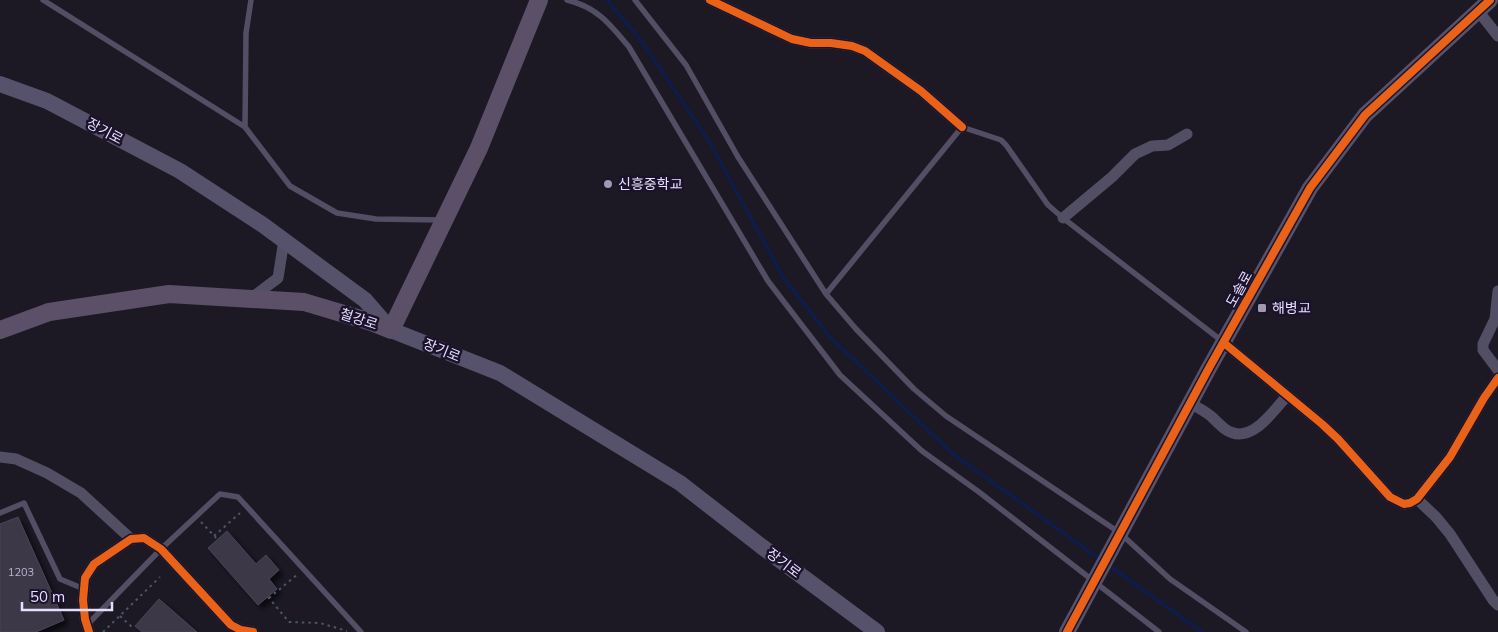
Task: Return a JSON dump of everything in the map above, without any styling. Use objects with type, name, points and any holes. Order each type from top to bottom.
[{"type":"main road","name":"철강로","points":[[0,330],[50,312],[169,294],[304,302],[391,330],[479,148],[539,0]]},
{"type":"main road","name":"도솔로","points":[[1067,632],[1190,403],[1310,188],[1365,115],[1484,6]]},
{"type":"main road","name":"장기로","points":[[0,84],[47,101],[180,171],[284,240],[364,300],[391,330],[500,374],[680,483],[760,546],[877,632]]},
{"type":"street","points":[[710,0],[792,40],[852,46],[864,51],[921,91],[962,126]]},
{"type":"street","points":[[1484,6],[1498,36]]},
{"type":"street","points":[[1063,218],[1112,177],[1135,154],[1152,146],[1168,145],[1187,134]]},
{"type":"street","points":[[250,299],[278,278],[284,240]]},
{"type":"street","points":[[1498,290],[1495,319],[1482,344],[1483,350],[1498,370]]},
{"type":"street","points":[[1224,343],[1338,439],[1390,497],[1404,504],[1417,499],[1450,456],[1498,378]]},
{"type":"street","points":[[1190,403],[1212,417],[1225,429],[1242,434],[1253,431],[1287,396]]},
{"type":"street","points":[[0,457],[16,459],[80,493],[131,539]]},
{"type":"street","points":[[1417,499],[1436,517],[1498,605]]},
{"type":"street","points":[[88,628],[83,600],[85,578],[94,564],[131,539],[144,538],[161,548],[234,630],[252,632]]},
{"type":"lane","points":[[42,0],[245,127],[290,186],[337,213],[376,219],[444,220]]},
{"type":"lane","points":[[245,127],[246,33],[251,0]]},
{"type":"lane","points":[[567,0],[588,7],[600,14],[629,47],[768,281],[840,375],[922,451],[1096,578],[1160,632]]},
{"type":"lane","points":[[635,0],[686,65],[738,157],[826,294],[856,330],[914,389],[946,416],[1246,632]]},
{"type":"lane","points":[[826,294],[962,126],[994,138],[1006,145],[1048,205],[1224,343]]},
{"type":"lane","points":[[88,628],[161,548],[220,494],[238,497],[361,632]]},
{"type":"lane","points":[[0,513],[24,503],[60,579],[84,589]]},
{"type":"path","points":[[214,536],[247,506]]},
{"type":"path","points":[[196,517],[218,540]]},
{"type":"path","points":[[304,569],[269,597],[289,622],[320,623],[351,632]]},
{"type":"path","points":[[103,632],[160,577]]},
{"type":"path","points":[[120,616],[134,629]]},
{"type":"building","points":[[18,517],[64,620],[36,632],[0,632],[0,524]]},
{"type":"building","points":[[227,531],[256,564],[266,555],[279,570],[269,579],[277,589],[258,605],[208,548]]},
{"type":"building","points":[[159,599],[197,632],[142,632],[135,626]]},
{"type":"waterway","points":[[607,0],[640,39],[709,141],[783,277],[830,337],[953,454],[1101,560]]},
{"type":"waterway","points":[[1108,565],[1202,632]]},
{"type":"cycle path","points":[[710,0],[792,39],[811,43],[852,46],[865,51],[921,91],[962,127]]},
{"type":"cycle path","points":[[1067,632],[1209,368],[1310,188],[1365,115],[1490,0]]},
{"type":"cycle path","points":[[1224,343],[1322,424],[1390,497],[1404,504],[1417,499],[1450,457],[1484,398],[1498,378]]},
{"type":"cycle path","points":[[89,632],[85,619],[83,600],[85,578],[94,564],[131,539],[144,538],[161,549],[231,625],[241,630],[253,632]]},
{"type":"place","name":"신흥중학교","points":[[608,184]]},
{"type":"place","name":"해병교","points":[[1262,308]]}]
